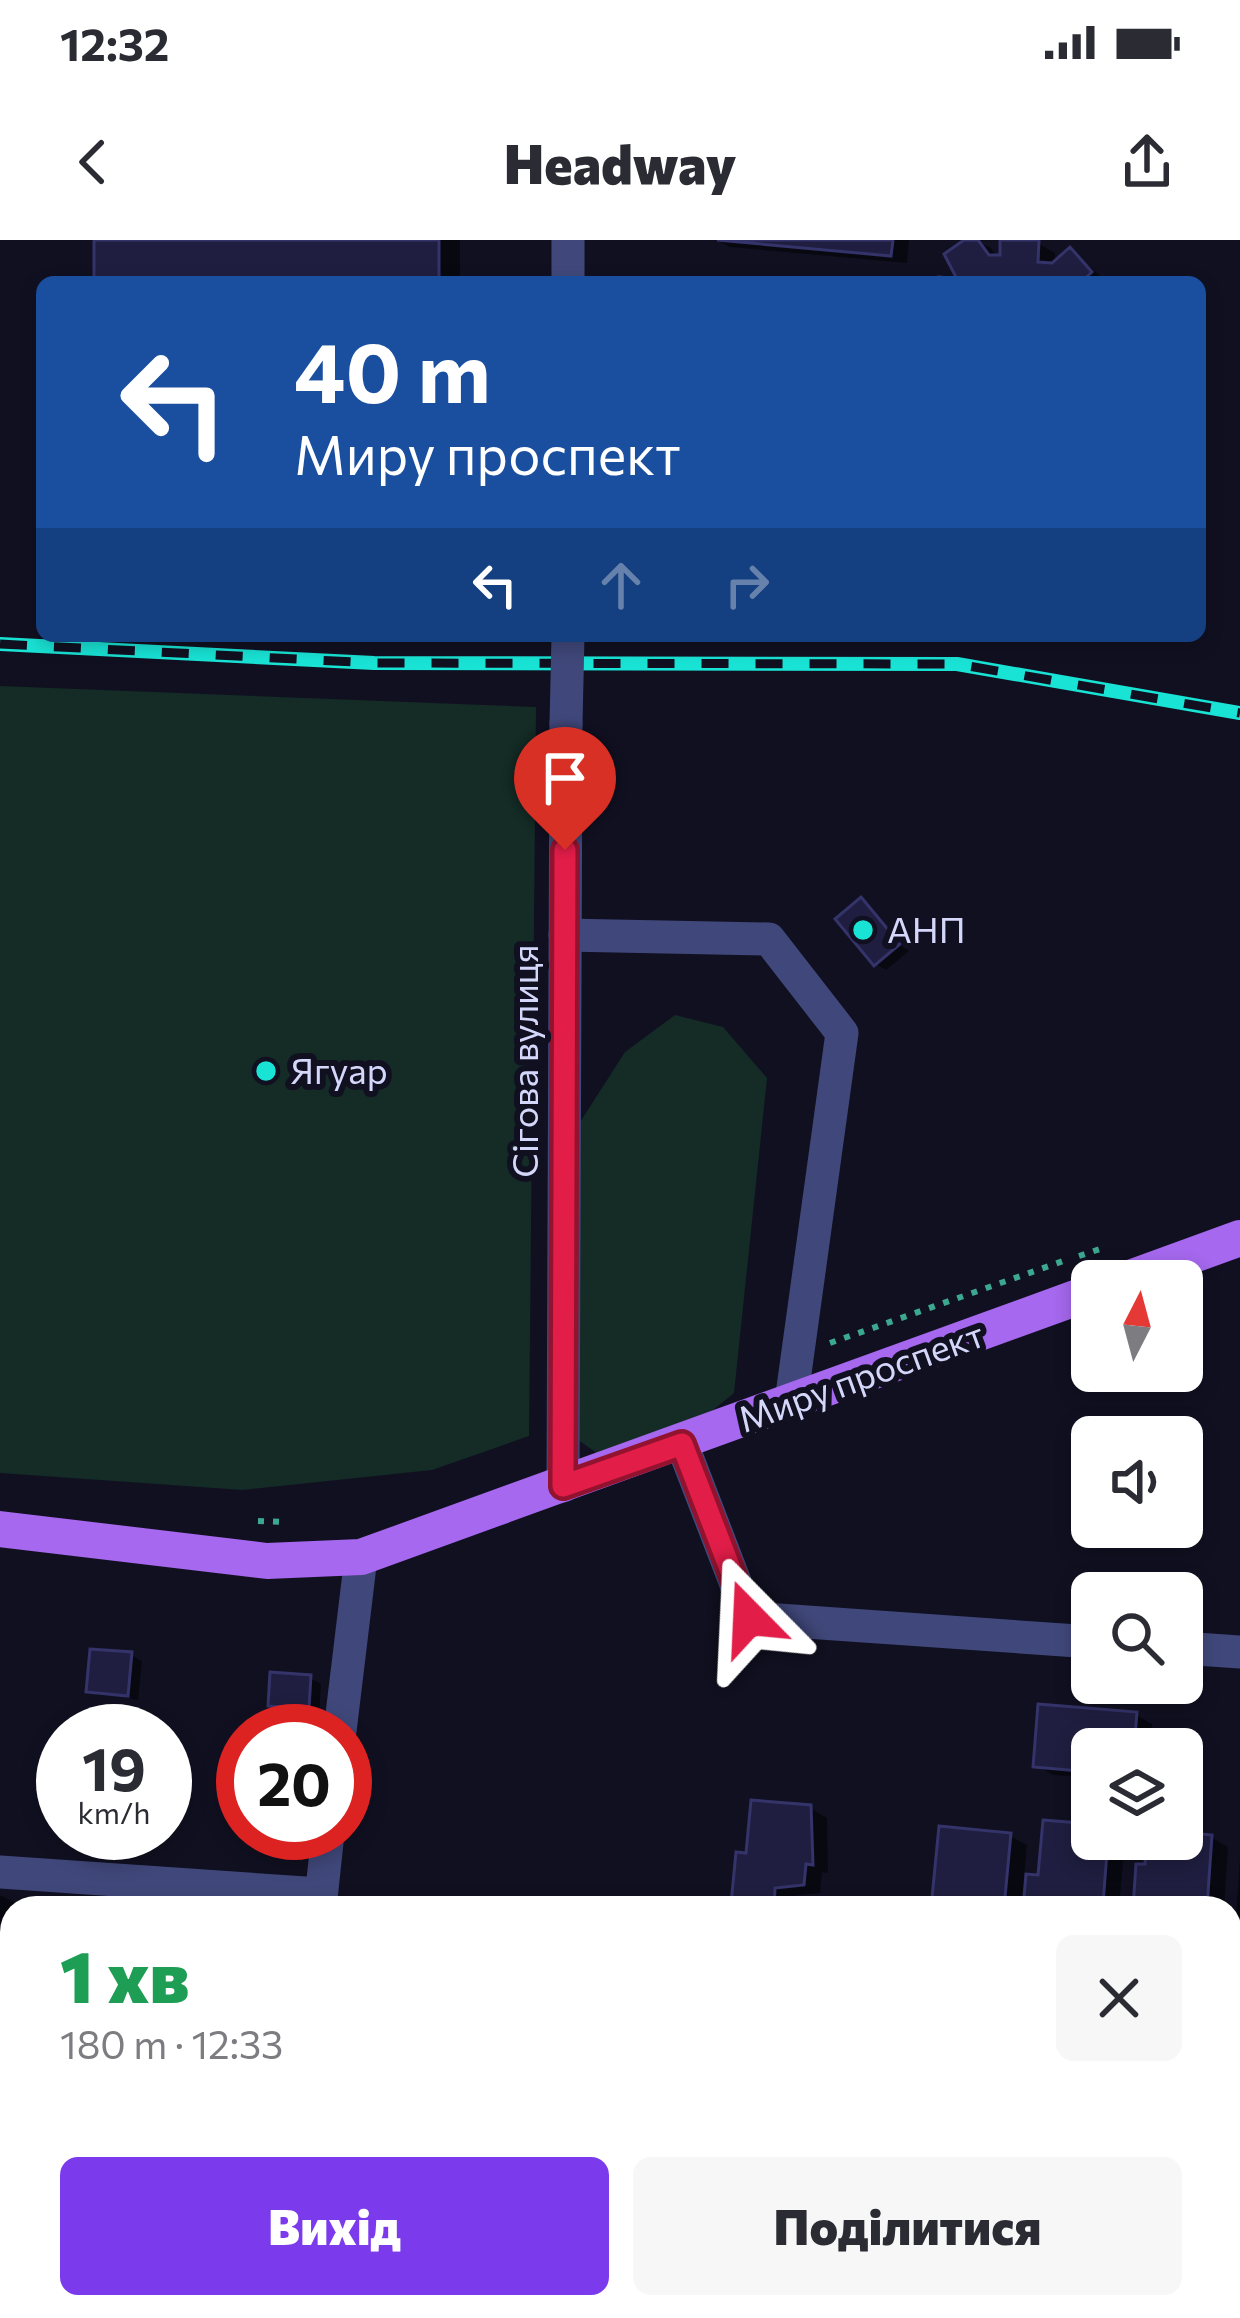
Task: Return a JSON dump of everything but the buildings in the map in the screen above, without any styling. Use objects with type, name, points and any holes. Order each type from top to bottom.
[{"type":"main road","points":[[1180,1260],[1240,1238]]},
{"type":"main road","name":"Миру проспект","points":[[0,1528],[267,1561],[361,1557],[1071,1300]]},
{"type":"street","points":[[568,240],[568,276]]},
{"type":"street","name":"Сігова вулиця","points":[[563,1486],[568,642]]},
{"type":"street","points":[[565,935],[769,939],[842,1033],[790,1402]]},
{"type":"street","points":[[682,1444],[749,1618],[1071,1641]]},
{"type":"street","points":[[343,1704],[361,1557]]},
{"type":"street","points":[[1203,1649],[1240,1652]]},
{"type":"street","points":[[321,1896],[325,1860]]},
{"type":"street","points":[[0,1872],[265,1896]]},
{"type":"path","points":[[797,1358],[844,1336],[1108,1246]]},
{"type":"path","points":[[254,1521],[295,1522]]},
{"type":"green space","name":"Ягуар","points":[[0,686],[536,707],[529,1436],[432,1470],[243,1490],[0,1473]]},
{"type":"green space","points":[[675,1015],[723,1027],[767,1078],[734,1393],[696,1424],[598,1454],[563,1429],[564,1147],[625,1052]]},
{"type":"railway","points":[[0,644],[374,663],[957,664],[1240,713]]},
{"type":"place","name":"АНП","points":[[863,930]]},
{"type":"place","name":"Ягуар","points":[[266,1071]]},
{"type":"route","points":[[565,850],[563,1486],[682,1444],[749,1618]]}]
